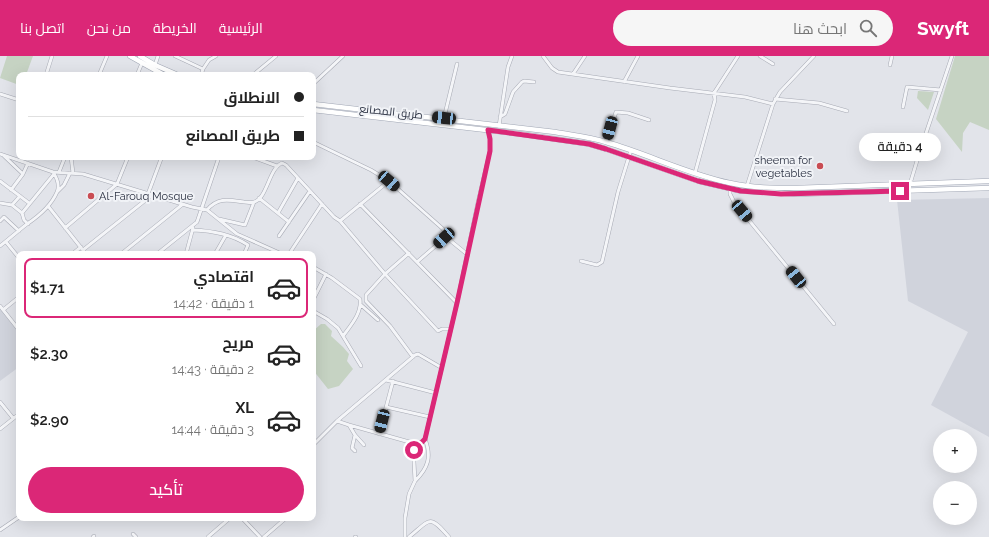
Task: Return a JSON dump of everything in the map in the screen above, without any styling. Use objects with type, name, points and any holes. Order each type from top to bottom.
[{"type":"main road","points":[[130,56],[158,72]]},
{"type":"main road","points":[[140,56],[171,72]]},
{"type":"main road","name":"طريق المصانع","points":[[316,104],[555,132],[606,142],[695,173],[747,186],[765,188],[797,188],[989,181]]},
{"type":"main road","name":"طريق المصانع","points":[[316,110],[488,130],[589,144],[692,178],[741,191],[781,194],[989,188]]},
{"type":"main road","points":[[884,191],[885,185]]},
{"type":"street","points":[[47,72],[52,56]]},
{"type":"street","points":[[100,72],[107,56]]},
{"type":"street","points":[[155,65],[158,56]]},
{"type":"street","points":[[175,56],[203,69]]},
{"type":"street","points":[[202,72],[209,60],[216,56]]},
{"type":"street","points":[[257,72],[276,56]]},
{"type":"street","points":[[316,81],[344,56]]},
{"type":"street","points":[[499,126],[508,67],[512,56]]},
{"type":"street","points":[[543,56],[555,70],[572,74],[745,97],[773,104]]},
{"type":"street","points":[[572,74],[585,56]]},
{"type":"street","points":[[624,82],[638,56]]},
{"type":"street","points":[[695,173],[715,100],[714,93],[738,56]]},
{"type":"street","points":[[760,56],[773,64]]},
{"type":"street","points":[[747,186],[775,99],[814,56]]},
{"type":"street","points":[[890,65],[892,56]]},
{"type":"street","points":[[910,184],[952,56]]},
{"type":"street","points":[[138,72],[142,63]]},
{"type":"street","points":[[444,118],[456,64]]},
{"type":"street","points":[[500,117],[505,114],[513,92],[522,82],[534,82]]},
{"type":"street","points":[[903,107],[907,87],[941,90]]},
{"type":"street","points":[[0,94],[16,99]]},
{"type":"street","points":[[775,99],[819,103],[847,111]]},
{"type":"street","points":[[606,142],[616,112],[628,113],[649,120]]},
{"type":"street","points":[[337,421],[413,443],[421,443],[425,439],[452,329],[490,151],[488,130]]},
{"type":"street","points":[[316,143],[371,170],[389,181],[443,229],[446,237],[468,255]]},
{"type":"street","points":[[581,261],[597,265],[602,262],[618,192],[631,150]]},
{"type":"street","points":[[1,155],[54,173],[83,174],[207,210],[237,234],[275,251]]},
{"type":"street","points":[[1,155],[23,174]]},
{"type":"street","points":[[59,172],[64,160]]},
{"type":"street","points":[[0,246],[37,218],[48,206],[71,173],[71,160]]},
{"type":"street","points":[[65,228],[117,184],[127,160]]},
{"type":"street","points":[[78,251],[150,194],[160,160]]},
{"type":"street","points":[[161,251],[194,225],[199,218],[218,160]]},
{"type":"street","points":[[260,160],[277,166]]},
{"type":"street","points":[[217,219],[245,225],[254,202],[259,198],[277,166],[282,163],[286,165],[334,217],[340,221],[385,274],[438,331],[442,329],[452,329]]},
{"type":"street","points":[[11,190],[23,174],[28,164]]},
{"type":"street","points":[[54,173],[58,181],[58,192]]},
{"type":"street","points":[[22,213],[54,173]]},
{"type":"street","points":[[278,213],[298,178]]},
{"type":"street","points":[[340,221],[389,181]]},
{"type":"street","points":[[0,182],[29,203]]},
{"type":"street","points":[[731,183],[729,189],[734,202],[834,324]]},
{"type":"street","points":[[279,236],[310,191]]},
{"type":"street","points":[[12,205],[20,196]]},
{"type":"street","points":[[259,198],[289,222]]},
{"type":"street","points":[[207,210],[213,203],[221,200],[254,202]]},
{"type":"street","points":[[0,203],[12,205],[22,213],[24,220],[28,224]]},
{"type":"street","points":[[125,251],[183,204]]},
{"type":"street","points":[[291,251],[322,204]]},
{"type":"street","points":[[360,204],[457,303]]},
{"type":"street","points":[[48,206],[82,249]]},
{"type":"street","points":[[0,213],[19,231]]},
{"type":"street","points":[[0,222],[4,217]]},
{"type":"street","points":[[187,251],[194,225]]},
{"type":"street","points":[[193,230],[212,231],[226,235],[248,245],[245,251]]},
{"type":"street","points":[[217,251],[226,235]]},
{"type":"street","points":[[417,262],[446,237]]},
{"type":"street","points":[[6,242],[16,254]]},
{"type":"street","points":[[409,253],[385,274],[366,295],[366,301],[390,326],[413,357]]},
{"type":"street","points":[[316,268],[360,299],[361,305],[355,320],[343,336]]},
{"type":"street","points":[[316,294],[326,274]]},
{"type":"street","points":[[3,310],[16,299]]},
{"type":"street","points":[[361,305],[378,320]]},
{"type":"street","points":[[0,306],[16,326]]},
{"type":"street","points":[[316,313],[337,327],[361,366]]},
{"type":"street","points":[[316,442],[337,421],[418,354],[442,368]]},
{"type":"street","points":[[386,380],[436,392]]},
{"type":"street","points":[[379,434],[393,382]]},
{"type":"street","points":[[0,402],[13,418]]},
{"type":"street","points":[[386,408],[430,417]]},
{"type":"street","points":[[0,429],[16,416]]},
{"type":"street","points":[[349,425],[364,445]]},
{"type":"street","points":[[355,435],[352,444],[352,448],[355,451]]},
{"type":"street","points":[[405,537],[405,518],[409,494],[415,481],[424,472],[429,456],[429,448],[425,439]]},
{"type":"street","points":[[413,443],[415,481]]},
{"type":"street","points":[[0,530],[16,518]]},
{"type":"street","points":[[208,537],[227,521]]},
{"type":"street","points":[[245,521],[260,537]]},
{"type":"street","points":[[264,537],[283,521]]},
{"type":"street","points":[[410,537],[428,522],[433,521],[438,524],[449,537]]},
{"type":"street","points":[[133,534],[136,537]]},
{"type":"shaded area","points":[[989,198],[989,437],[977,429],[931,405],[968,332],[908,301],[897,200]]},
{"type":"shaded area","points":[[0,307],[16,327],[16,369],[0,381]]},
{"type":"green space","points":[[7,56],[33,56],[27,72],[16,72],[16,84],[0,78]]},
{"type":"green space","points":[[955,56],[989,56],[989,130],[970,122],[963,133],[962,152],[936,119]]},
{"type":"green space","points":[[918,91],[934,92],[928,110],[917,98]]},
{"type":"green space","points":[[321,324],[325,324],[332,331],[331,336],[349,354],[347,361],[353,369],[339,386],[328,389],[316,374],[316,328]]},
{"type":"place","name":"sheema for vegetables","points":[[820,166]]},
{"type":"place","name":"Al-Farouq Mosque","points":[[91,196]]},
{"type":"route","points":[[414,450],[413,443],[421,443],[425,439],[447,347],[490,151],[488,130],[589,144],[629,156],[698,181],[741,191],[781,194],[900,191]]}]
